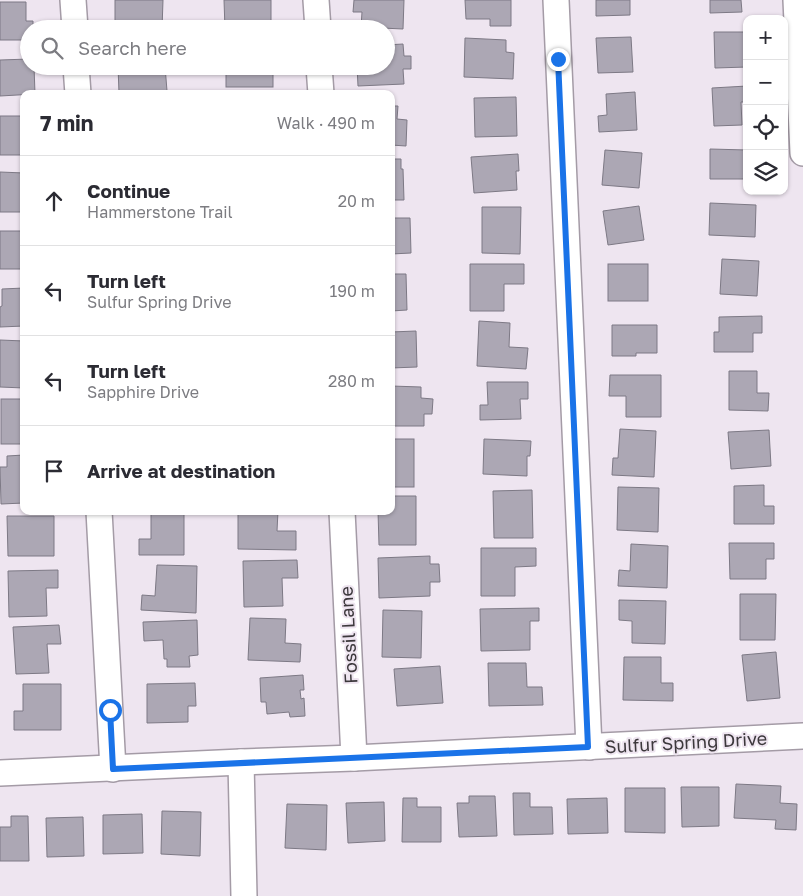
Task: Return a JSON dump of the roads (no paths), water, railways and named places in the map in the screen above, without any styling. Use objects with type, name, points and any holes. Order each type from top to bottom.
[{"type":"street","points":[[73,0],[74,20]]},
{"type":"street","points":[[316,0],[317,20]]},
{"type":"street","points":[[556,0],[588,747]]},
{"type":"street","points":[[796,0],[803,153]]},
{"type":"street","points":[[77,75],[78,90]]},
{"type":"street","points":[[320,75],[321,90]]},
{"type":"street","points":[[99,515],[113,769]]},
{"type":"street","name":"Fossil Lane","points":[[342,515],[354,758]]},
{"type":"street","name":"Sulfur Spring Drive","points":[[0,773],[803,736]]},
{"type":"street","points":[[241,762],[244,896]]}]
